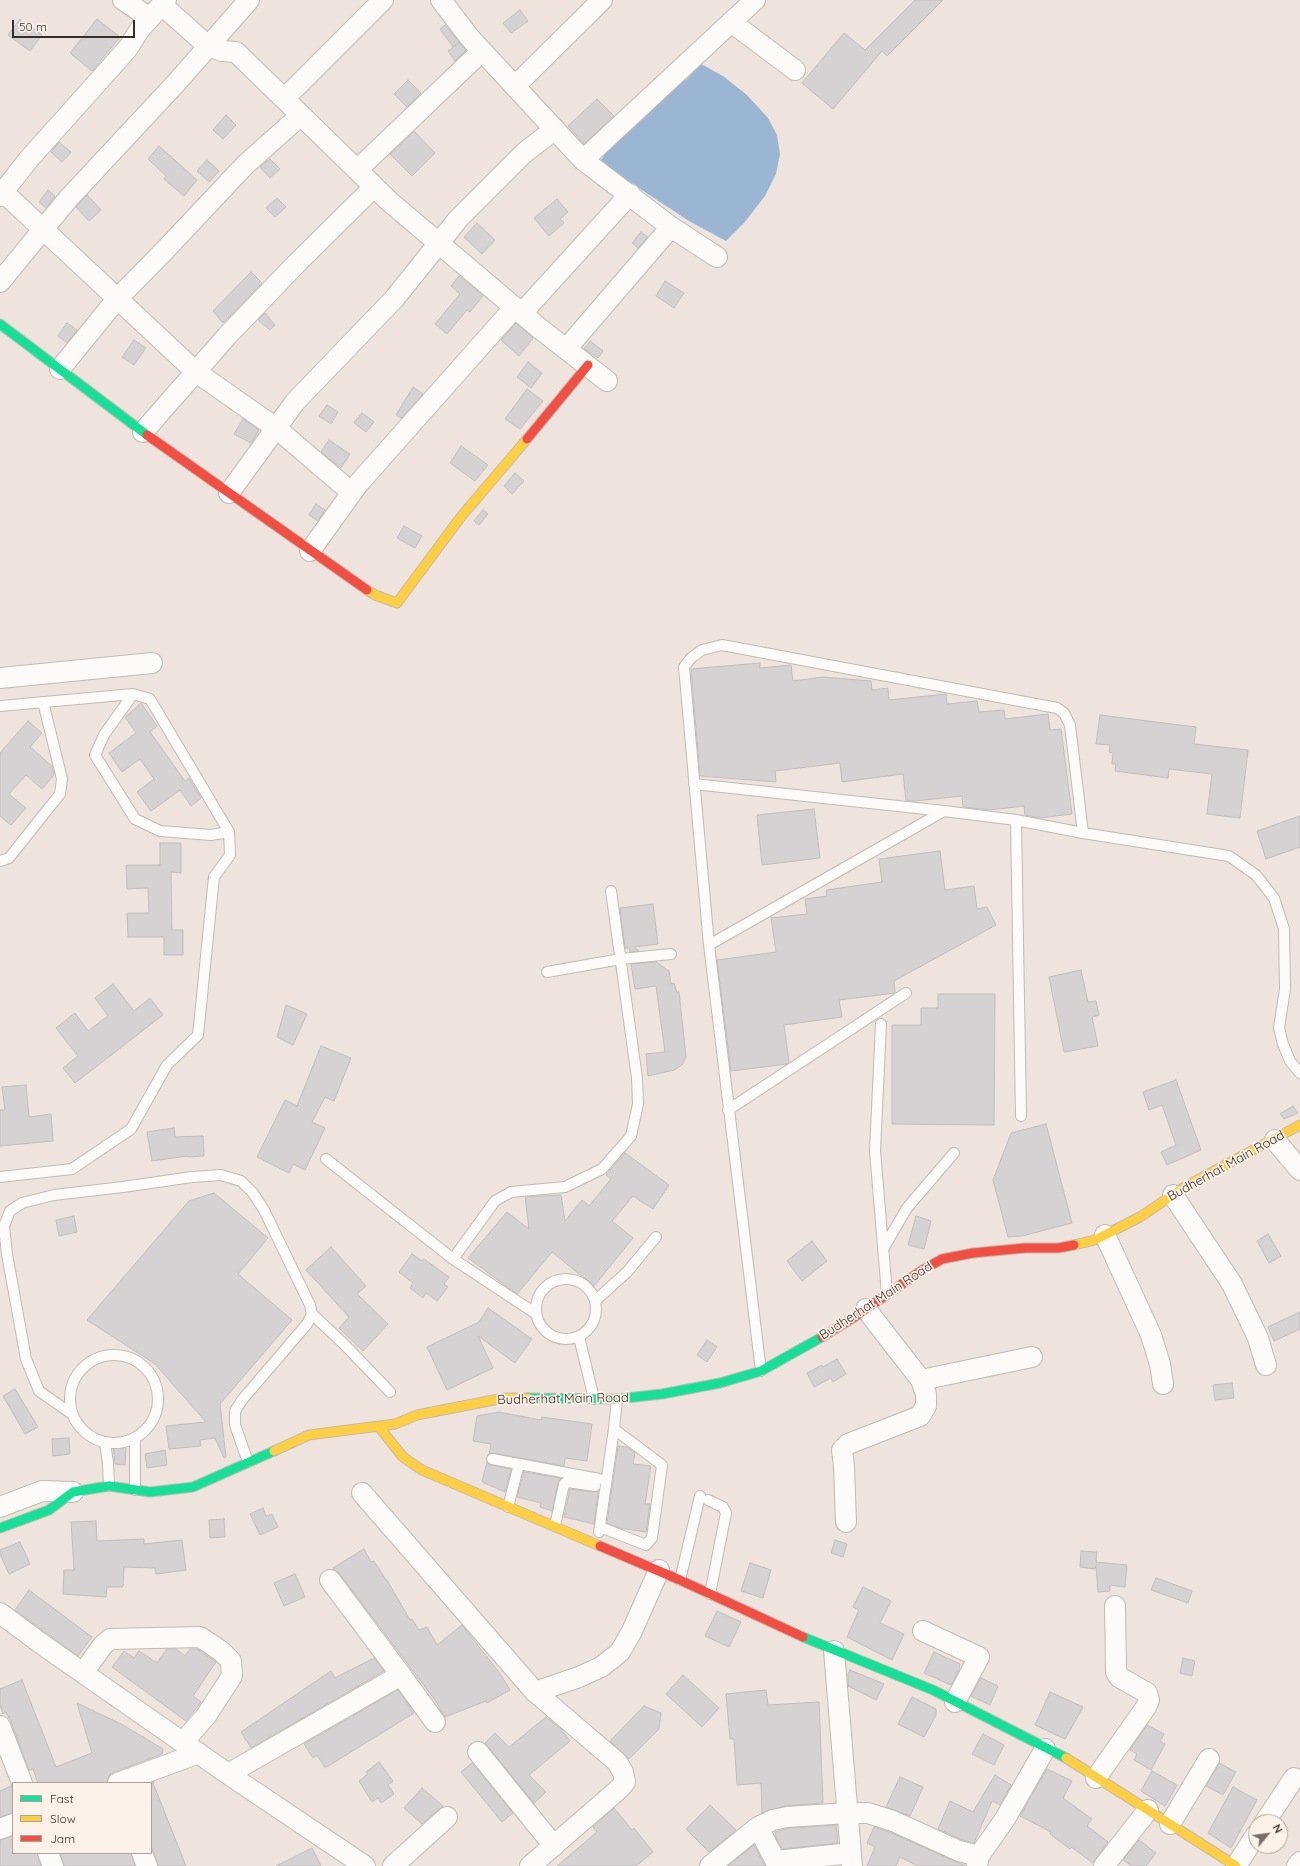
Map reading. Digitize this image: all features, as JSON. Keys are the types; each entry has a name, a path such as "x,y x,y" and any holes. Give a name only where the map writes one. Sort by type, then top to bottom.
{"street":[{"path":"123,0 159,8 208,46 222,51 236,52 374,187 439,244 607,381"},
{"path":"0,282 68,199 177,82 249,0"},
{"path":"284,99 383,0"},
{"path":"441,0 482,51 583,160 630,194 671,227 717,257"},
{"path":"515,86 602,0"},
{"path":"583,160 755,0"},
{"path":"159,8 140,29 128,48 1,192 44,229 196,372 276,428 352,492"},
{"path":"731,22 795,70"},
{"path":"357,170 482,51"},
{"path":"60,369 117,299 245,165 300,116"},
{"path":"229,493 296,402 394,299 459,218 524,152 555,129"},
{"path":"143,432 227,336 296,264 374,187"},
{"path":"310,551 352,492 519,310 630,194"},
{"path":"567,348 671,227"},
{"path":"0,324 143,432 310,551 375,595 398,603 460,518 588,365"},
{"path":"0,678 152,663"},
{"name":"Budherhat Main Road","path":"0,1528 49,1510 73,1492 109,1486 150,1492 193,1487 309,1435 394,1424 417,1415 504,1398 616,1399 662,1394 720,1383 760,1371 792,1355 942,1259 973,1253 1025,1248 1058,1248 1095,1240 1108,1243 1140,1217 1186,1186 1275,1140 1300,1125"},
{"path":"1275,1140 1300,1170"},
{"path":"1173,1195 1232,1284 1258,1338 1266,1365"},
{"path":"1108,1243 1151,1336 1160,1364 1163,1384"},
{"path":"846,1522 842,1450 848,1444 920,1416 926,1406 926,1394 921,1380 866,1309"},
{"path":"921,1380 1032,1357"},
{"path":"378,1427 403,1457 422,1470 659,1570 834,1651 933,1690 1045,1749 1066,1758 1236,1866 1248,1847"},
{"path":"42,1491 49,1510"},
{"path":"0,1507 42,1491 73,1492"},
{"path":"362,1492 535,1692 617,1762 623,1772 624,1782 619,1789 530,1866"},
{"path":"535,1692 579,1677 601,1667 620,1652 632,1631 659,1570"},
{"path":"330,1580 435,1722"},
{"path":"1096,1778 1146,1707 1149,1700 1147,1693 1119,1677 1116,1672 1115,1606"},
{"path":"0,1613 228,1774 365,1866"},
{"path":"923,1631 979,1657 955,1702"},
{"path":"83,1673 103,1645 110,1640 200,1637 221,1651 231,1661 232,1676 206,1716 191,1748 120,1782"},
{"path":"758,1826 777,1864 851,1860 834,1651"},
{"path":"228,1774 401,1675"},
{"path":"0,1726 22,1782"},
{"path":"710,1866 758,1826 773,1820 787,1817 847,1813 868,1813 893,1821 978,1861 1005,1819 1045,1749"},
{"path":"478,1752 554,1846"},
{"path":"1170,1824 1209,1759"},
{"path":"1270,1814 1294,1778"},
{"path":"1104,1866 1148,1810"},
{"path":"393,1866 447,1818"},
{"path":"0,1829 12,1824"},
{"path":"48,1854 53,1866"},
{"path":"142,1854 147,1866"},
{"path":"1297,1866 1300,1862"}],"lane":[{"path":"760,1371 708,944 684,666 691,658 702,650 722,645 1057,708 1064,713 1070,725 1083,833"},
{"path":"133,694 104,735 95,755 135,819 160,831 211,835 229,832"},
{"path":"0,706 133,694 150,699 229,832 230,855 214,878 198,1035 167,1065 131,1129 72,1169 0,1177"},
{"path":"0,861 8,858 60,794 62,779 43,702"},
{"path":"694,784 1016,820 1083,833 1229,856 1256,875 1274,898 1284,929 1285,989 1279,1028 1283,1044 1290,1061 1300,1073"},
{"path":"708,944 944,811"},
{"path":"1016,820 1021,1116"},
{"path":"453,1259 495,1201 511,1192 565,1187 602,1169 631,1136 638,1104 637,1078 610,891"},
{"path":"547,972 621,959 672,954"},
{"path":"728,1110 906,993"},
{"path":"881,1024 875,1151 887,1294"},
{"path":"883,1249 908,1208 954,1153"},
{"path":"326,1159 453,1259 535,1313"},
{"path":"72,1414 39,1391 26,1359 7,1254 4,1226 10,1211 22,1203 54,1195 123,1187 192,1176 221,1175 241,1181 253,1193 264,1210 310,1305 312,1314 344,1344 390,1392"},
{"path":"595,1301 627,1272 656,1237"},
{"path":"564,1278 575,1279 584,1284 591,1292 595,1301 596,1312 593,1322 579,1337 570,1339 560,1339 551,1336 543,1330 535,1313 539,1293 546,1285 555,1280 564,1278"},
{"path":"248,1462 235,1425 235,1411 242,1400 307,1324 312,1314"},
{"path":"579,1337 594,1398"},
{"path":"118,1354 132,1358 145,1366 154,1378 158,1392 159,1407 154,1421 144,1433 135,1438 119,1444 105,1443 91,1437 80,1428 72,1414 70,1400 72,1385 79,1372 90,1362 103,1356 118,1354"},
{"path":"597,1544 614,1429 616,1399"},
{"path":"600,1527 646,1545 652,1538 662,1464 614,1429"},
{"path":"134,1490 135,1438"},
{"path":"105,1443 109,1486"},
{"path":"492,1459 597,1483 567,1482 564,1484 555,1526"},
{"path":"508,1507 519,1464"},
{"path":"680,1580 704,1498 723,1507 726,1513 710,1594"}],"water":[{"path":"701,64 723,76 747,95 768,118 777,135 780,154 776,174 765,196 744,223 726,241 689,221 616,173 601,160 616,136 656,99 687,79"}],"building":[{"path":"915,0 943,0 887,56 882,51 833,109 802,83 844,33 865,50"},
{"path":"520,10 528,21 511,33 503,23"},
{"path":"20,19 42,35 30,51 8,35"},
{"path":"97,19 120,37 92,71 70,53"},
{"path":"445,25 459,42 453,47 440,29"},
{"path":"459,43 466,50 455,61 448,51"},
{"path":"408,80 421,93 407,107 394,94"},
{"path":"597,99 614,116 584,144 568,126"},
{"path":"226,115 236,125 223,139 213,130"},
{"path":"414,131 435,153 412,176 390,154"},
{"path":"59,142 71,152 62,162 51,152"},
{"path":"159,146 197,180 184,196 164,179 166,176 148,159"},
{"path":"270,159 280,169 270,178 260,167"},
{"path":"207,160 219,171 209,182 197,171"},
{"path":"48,190 55,196 46,208 39,202"},
{"path":"87,195 101,210 89,221 76,207"},
{"path":"277,198 286,207 275,217 266,208"},
{"path":"557,199 568,212 560,219 564,223 549,236 534,218"},
{"path":"477,223 495,240 482,254 464,237"},
{"path":"641,232 648,237 638,248 632,243"},
{"path":"251,272 262,283 223,323 213,311"},
{"path":"459,276 483,296 470,312 467,310 447,334 435,324 460,294 451,286"},
{"path":"665,281 684,293 674,308 656,296"},
{"path":"265,313 275,325 270,330 258,320"},
{"path":"67,323 77,330 67,343 58,336"},
{"path":"516,323 533,338 519,356 501,340"},
{"path":"134,340 146,348 134,365 122,357"},
{"path":"590,341 603,351 598,358 584,349"},
{"path":"528,362 542,373 531,388 517,377"},
{"path":"413,387 423,394 401,418 396,415"},
{"path":"527,389 543,401 520,429 505,419"},
{"path":"327,405 338,412 331,424 319,416"},
{"path":"362,413 374,422 366,432 354,423"},
{"path":"243,419 259,430 251,443 234,434"},
{"path":"329,440 350,454 341,468 321,452"},
{"path":"461,446 488,465 475,481 450,463"},
{"path":"515,473 524,481 512,494 504,486"},
{"path":"316,504 325,510 318,521 309,515"},
{"path":"483,510 488,514 479,525 474,521"},
{"path":"404,526 422,536 415,548 397,538"},
{"path":"760,663 760,668 791,665 793,681 822,677 871,681 872,690 888,688 889,700 946,694 947,704 977,701 979,712 1004,710 1005,719 1048,714 1050,730 1061,729 1072,814 1040,818 1025,815 1024,806 990,810 963,807 962,796 915,801 906,800 903,774 842,782 840,763 775,771 776,782 700,776 691,669"},
{"path":"141,703 157,726 150,732 185,781 189,778 201,798 191,806 180,790 151,811 137,792 154,779 140,759 122,772 109,753 136,733 125,717"},
{"path":"1100,715 1196,727 1194,744 1248,750 1240,818 1207,814 1212,774 1169,769 1168,778 1115,771 1116,764 1112,764 1113,753 1109,752 1110,745 1096,744"},
{"path":"28,721 42,733 30,747 52,766 54,775 42,789 26,775 9,794 26,808 11,825 0,816 0,753"},
{"path":"814,809 820,858 762,865 757,815"},
{"path":"1300,816 1300,847 1266,859 1257,831"},
{"path":"160,843 181,843 181,873 171,872 172,930 183,930 183,955 164,955 164,937 128,937 127,913 149,913 148,888 127,889 126,865 160,865"},
{"path":"940,851 945,890 974,886 977,909 987,907 996,925 894,981 895,993 839,1000 842,1017 784,1025 789,1062 787,1064 731,1071 717,960 776,952 771,918 807,914 805,899 827,896 826,890 882,882 879,859"},
{"path":"653,904 658,944 634,947 639,951 630,952 629,948 625,948 620,908"},
{"path":"656,962 669,971 671,984 674,983 677,992 679,992 686,1057 682,1065 674,1070 648,1076 646,1054 665,1052 656,986 635,989 631,964"},
{"path":"1081,970 1088,1002 1096,1001 1099,1015 1092,1017 1098,1046 1064,1052 1049,977"},
{"path":"113,984 134,1011 150,998 163,1015 75,1083 63,1068 78,1056 56,1028 75,1013 88,1031 108,1016 95,998"},
{"path":"938,994 995,994 994,1125 892,1124 892,1025 921,1025 921,1008 938,1008"},
{"path":"286,1005 307,1014 293,1045 277,1037"},
{"path":"321,1046 351,1058 334,1101 325,1097 312,1122 325,1128 305,1170 293,1164 289,1173 257,1157 285,1100 297,1106"},
{"path":"1176,1080 1201,1150 1167,1165 1161,1152 1176,1145 1162,1105 1149,1110 1143,1092"},
{"path":"26,1085 29,1117 51,1114 53,1141 0,1146 0,1110 5,1110 2,1087"},
{"path":"1293,1106 1298,1113 1284,1119 1280,1114"},
{"path":"1046,1124 1072,1223 1022,1236 1008,1237 993,1180 1011,1133"},
{"path":"174,1128 175,1137 203,1136 204,1156 188,1156 152,1161 147,1132"},
{"path":"625,1153 669,1185 653,1209 633,1196 612,1221 633,1238 594,1286 552,1252 517,1294 468,1258 507,1212 529,1229 525,1197 561,1195 565,1221 582,1200 589,1206 611,1179 606,1175"},
{"path":"214,1193 268,1238 238,1274 292,1320 220,1404 226,1457 224,1458 215,1438 200,1440 201,1446 169,1449 166,1426 206,1422 155,1364 87,1320 189,1201"},
{"path":"74,1216 77,1232 59,1236 56,1220"},
{"path":"916,1216 931,1221 924,1249 908,1245"},
{"path":"1268,1234 1281,1256 1269,1263 1257,1241"},
{"path":"812,1241 827,1261 802,1281 787,1261"},
{"path":"331,1247 366,1286 357,1294 388,1324 363,1351 339,1328 349,1317 306,1270"},
{"path":"412,1254 422,1261 424,1259 449,1277 444,1284 448,1287 437,1301 426,1293 423,1298 410,1288 413,1283 399,1272"},
{"path":"488,1308 532,1339 515,1363 478,1336 493,1368 447,1390 427,1347 479,1322"},
{"path":"1300,1312 1300,1329 1274,1341 1268,1327"},
{"path":"707,1340 717,1347 707,1362 697,1355"},
{"path":"837,1359 846,1374 833,1382 831,1378 814,1387 807,1373 822,1365 823,1367"},
{"path":"1232,1383 1234,1398 1215,1400 1213,1385"},
{"path":"15,1389 38,1427 25,1434 3,1396"},
{"path":"499,1412 541,1420 542,1417 592,1424 587,1461 565,1458 564,1466 493,1453 489,1454 491,1444 473,1441 477,1416"},
{"path":"69,1438 70,1454 53,1456 52,1439"},
{"path":"113,1445 126,1445 125,1465 115,1464"},
{"path":"618,1446 627,1447 635,1453 633,1464 651,1466 645,1504 650,1504 646,1532 620,1528 607,1523"},
{"path":"165,1450 167,1465 147,1468 145,1454"},
{"path":"487,1462 491,1465 511,1469 505,1492 482,1482"},
{"path":"524,1472 561,1478 558,1483 552,1511 540,1507 541,1503 517,1497"},
{"path":"570,1489 594,1492 598,1491 594,1524 564,1517"},
{"path":"263,1508 266,1516 272,1514 278,1527 260,1535 250,1514"},
{"path":"224,1519 225,1537 210,1538 209,1520"},
{"path":"96,1521 97,1541 144,1539 144,1544 182,1540 186,1570 156,1574 155,1568 124,1567 123,1587 107,1587 106,1597 63,1594 64,1570 74,1570 71,1522"},
{"path":"835,1540 847,1544 843,1557 831,1553"},
{"path":"20,1542 30,1564 9,1574 0,1554 0,1550"},
{"path":"364,1549 371,1562 374,1561 387,1580 410,1620 412,1619 419,1630 427,1627 437,1645 462,1625 501,1675 510,1690 487,1703 486,1701 445,1717 435,1700 339,1573 333,1568"},
{"path":"1081,1551 1097,1552 1096,1562 1127,1565 1125,1587 1110,1585 1110,1591 1098,1592 1096,1566 1095,1569 1080,1567"},
{"path":"750,1563 771,1570 763,1598 741,1591"},
{"path":"295,1574 305,1597 284,1606 274,1583"},
{"path":"1156,1578 1192,1591 1188,1603 1151,1590"},
{"path":"863,1587 891,1601 880,1623 904,1634 892,1660 847,1637 859,1610 853,1607"},
{"path":"29,1590 92,1637 78,1656 15,1610"},
{"path":"717,1611 741,1622 729,1647 705,1636"},
{"path":"167,1649 176,1649 185,1656 190,1649 197,1649 216,1662 193,1696 201,1702 186,1721 112,1667 124,1651 134,1658 139,1651 157,1663"},
{"path":"934,1652 960,1664 960,1668 951,1685 924,1673"},
{"path":"374,1658 384,1671 251,1748 241,1732 331,1671 335,1678"},
{"path":"1183,1658 1195,1661 1192,1676 1180,1673"},
{"path":"850,1670 884,1684 876,1700 848,1686 848,1674"},
{"path":"683,1675 719,1708 702,1727 666,1694"},
{"path":"981,1678 998,1686 990,1705 971,1696"},
{"path":"22,1680 56,1767 92,1753 77,1703 123,1725 163,1749 162,1754 114,1772 109,1776 107,1782 38,1782 33,1769 29,1770 6,1712 3,1714 0,1705 0,1689"},
{"path":"398,1690 414,1713 325,1768 317,1755 313,1758 304,1744"},
{"path":"766,1690 768,1705 819,1702 823,1803 785,1806 762,1813 761,1783 737,1785 734,1739 730,1739 726,1694"},
{"path":"1050,1692 1083,1707 1065,1739 1035,1725"},
{"path":"912,1697 936,1709 936,1715 924,1737 898,1724"},
{"path":"644,1706 661,1713 659,1729 629,1759 610,1741"},
{"path":"546,1717 561,1729 570,1741 529,1775 546,1792 534,1803 485,1743 495,1733 509,1747"},
{"path":"1147,1725 1164,1734 1160,1741 1165,1744 1151,1770 1134,1760 1137,1754 1130,1750"},
{"path":"983,1734 1004,1745 994,1765 972,1754"},
{"path":"379,1762 393,1781 388,1785 394,1794 381,1803 378,1798 372,1802 359,1781 368,1774 366,1772"},
{"path":"472,1763 513,1813 502,1822 461,1772"},
{"path":"1219,1763 1236,1772 1223,1795 1206,1786"},
{"path":"1047,1769 1072,1781 1063,1798 1092,1819 1087,1826 1108,1842 1093,1863 1071,1847 1070,1849 1050,1834 1051,1832 1020,1816"},
{"path":"1152,1771 1177,1785 1165,1806 1141,1791"},
{"path":"995,1775 1011,1785 1000,1805 992,1801 974,1843 938,1829 950,1801 973,1812"},
{"path":"900,1777 923,1787 910,1816 886,1807"},
{"path":"154,1782 153,1783 186,1866 158,1866 152,1849 152,1783"},
{"path":"11,1786 12,1788 12,1813 0,1817 0,1791"},
{"path":"1233,1787 1257,1800 1248,1814 1231,1848 1208,1833"},
{"path":"422,1788 443,1806 422,1824 404,1808"},
{"path":"710,1805 736,1830 709,1852 686,1829"},
{"path":"614,1808 632,1830 634,1828 653,1852 636,1866 557,1866 597,1832 593,1827"},
{"path":"836,1825 838,1843 782,1849 775,1832 789,1828"},
{"path":"874,1827 889,1832 966,1866 918,1866 900,1857 896,1866 867,1866 875,1847 867,1843"},
{"path":"12,1836 12,1854 37,1854 41,1866 0,1866 0,1840"},
{"path":"1139,1840 1156,1853 1146,1866 1132,1866 1123,1860"},
{"path":"754,1845 765,1866 728,1866"},
{"path":"312,1848 321,1866 276,1866"},
{"path":"60,1854 131,1854 135,1866 64,1866"}],"traffic: fast":[{"path":"0,324 147,435"},
{"path":"528,1398 617,1399 662,1394 720,1383 761,1371 822,1337"},
{"path":"0,1528 49,1510 73,1492 109,1486 150,1492 193,1487 274,1451"},
{"path":"803,1637 933,1690 1066,1758"}],"traffic: slow":[{"path":"367,590 375,595 397,603 460,518 527,439"},
{"path":"1074,1245 1095,1240 1140,1217 1186,1186 1300,1125"},
{"path":"274,1451 309,1435 395,1424 417,1415 504,1398 528,1398"},
{"path":"379,1427 403,1457 422,1470 600,1546"},
{"path":"1066,1758 1236,1866"}],"traffic: jam":[{"path":"527,439 588,365"},
{"path":"147,435 367,590"},
{"path":"822,1337 853,1318 921,1271 942,1259 973,1253 1025,1248 1058,1248 1074,1245"},
{"path":"600,1546 680,1580 803,1637"}]}
